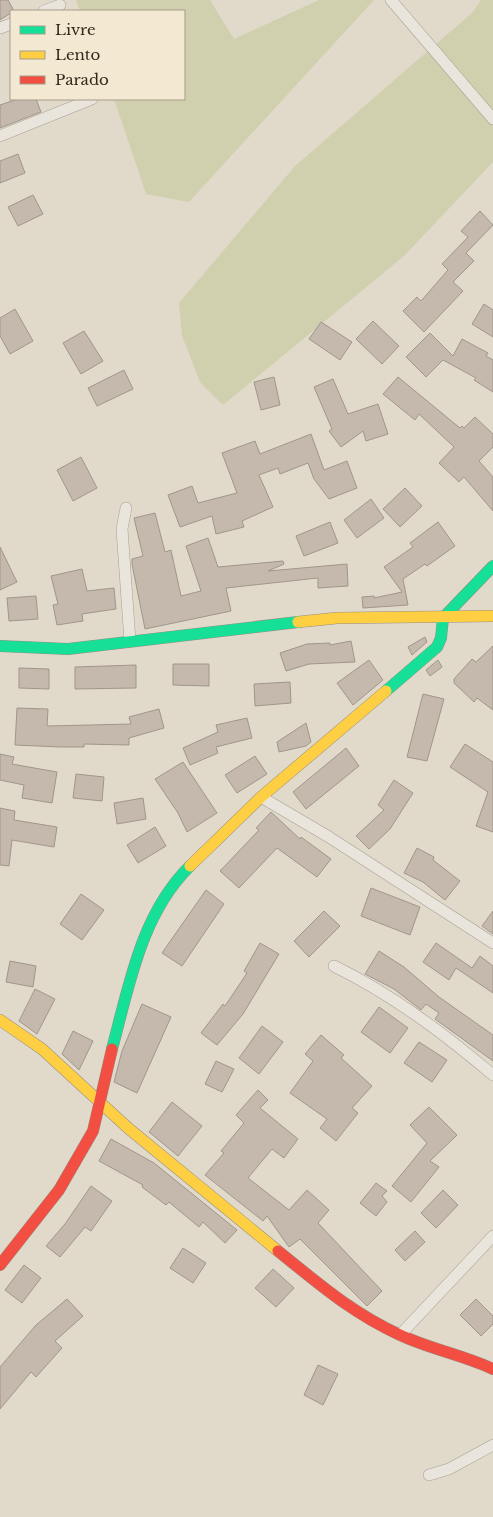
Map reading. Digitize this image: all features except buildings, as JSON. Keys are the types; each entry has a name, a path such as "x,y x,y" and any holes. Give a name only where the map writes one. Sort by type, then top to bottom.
{"street":[{"path":"391,0 448,64 493,119"},
{"path":"47,10 60,5"},
{"path":"0,136 90,100"},
{"path":"126,508 122,529 130,642"},
{"path":"0,1266 59,1190 93,1131 109,1060 140,948 162,901 193,861 262,797 437,647 441,638 443,618 493,566"},
{"path":"0,646 68,649 199,632 337,618 493,616"},
{"path":"262,797 329,837 493,943"},
{"path":"334,966 363,980 415,1012 493,1076"},
{"path":"0,1020 42,1049 100,1104 346,1306 400,1335 436,1349 472,1359 493,1369"},
{"path":"400,1335 493,1236"},
{"path":"429,1476 455,1466 493,1445"}],"green space":[{"path":"76,0 210,0 234,39 319,0 374,0 189,202 146,194 114,100 185,100 185,10 80,10"},
{"path":"481,0 493,0 493,162 404,256 223,405 200,382 182,336 179,303 295,166 473,12"}],"traffic: fast":[{"path":"386,691 437,647 441,638 443,618 493,566"},
{"path":"0,646 68,649 298,622"},
{"path":"112,1049 131,976 148,928 173,885 190,866"}],"traffic: slow":[{"path":"298,622 337,618 493,616"},
{"path":"190,866 261,797 386,691"},
{"path":"0,1020 42,1049 128,1128 278,1251"}],"traffic: jam":[{"path":"0,1265 59,1190 93,1131 112,1049"},
{"path":"278,1251 336,1297 366,1317 411,1340 493,1369"}]}
